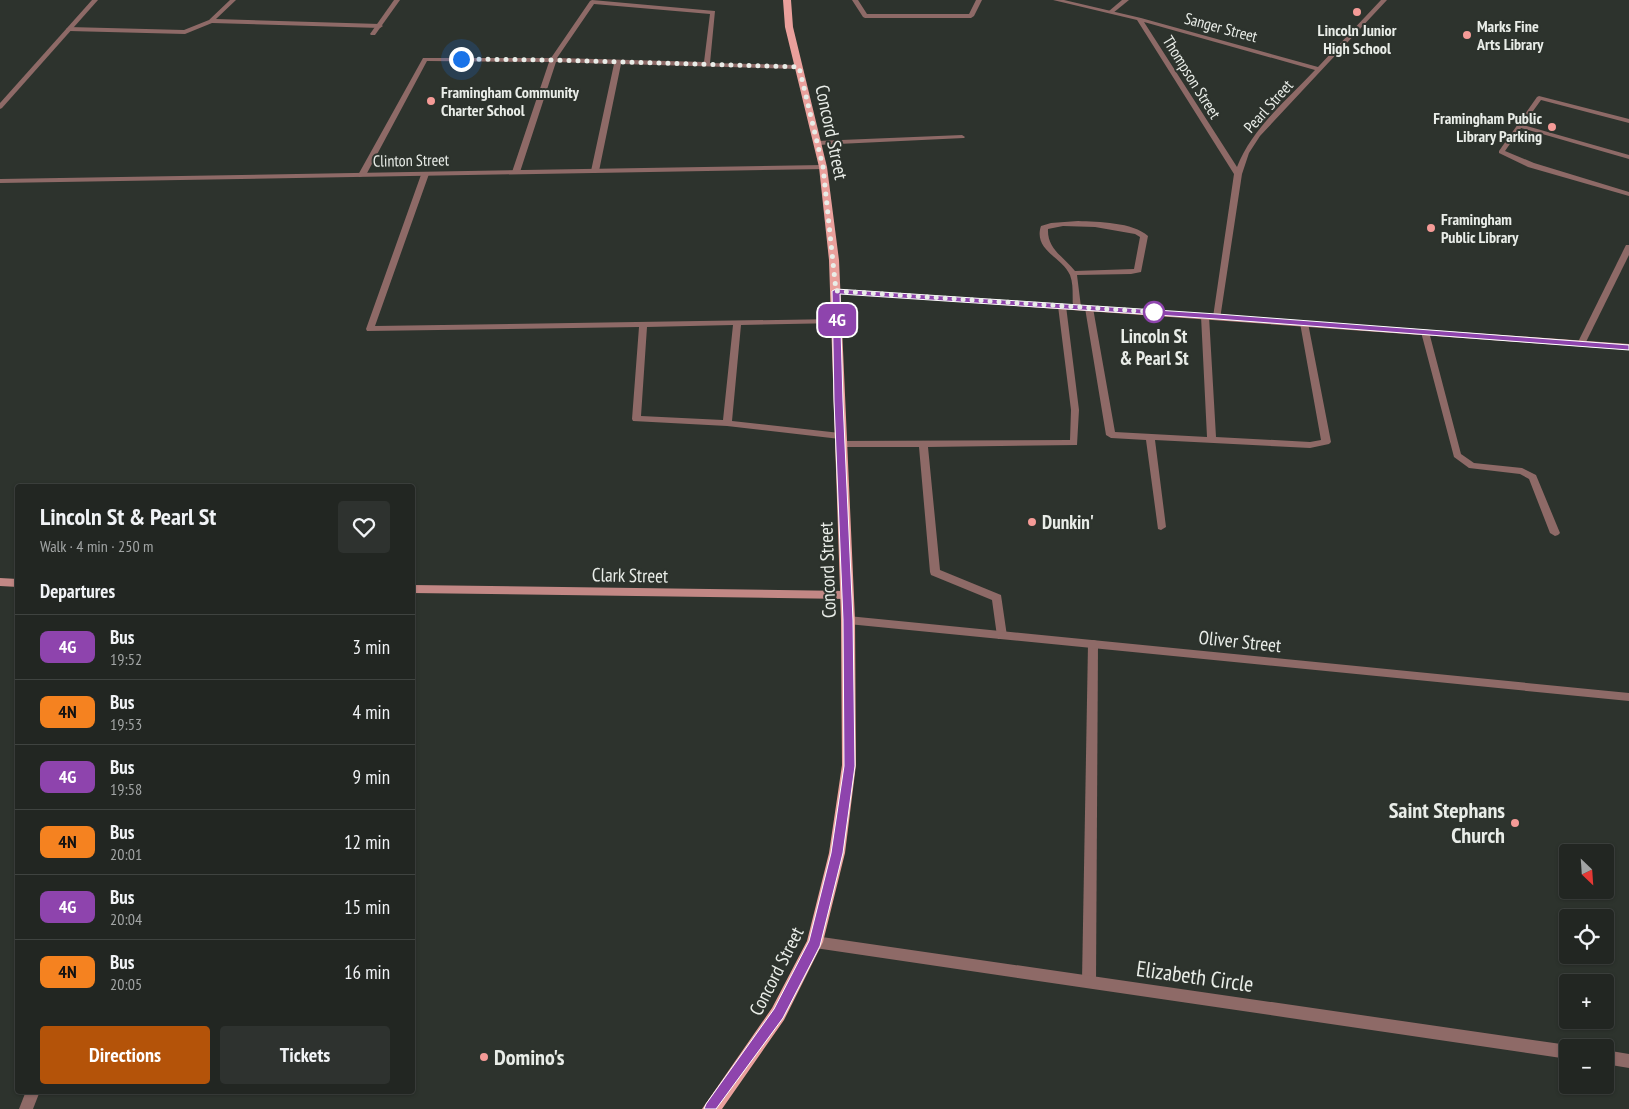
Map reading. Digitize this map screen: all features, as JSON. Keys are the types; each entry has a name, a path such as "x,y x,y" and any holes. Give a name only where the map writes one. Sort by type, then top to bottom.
{"main road":[{"name":"Concord Street","path":"711,1109 778,1014 816,942 837,853 849,766 848,620 836,291 823,167 789,28 787,0"}],"street":[{"path":"0,107 95,0"},
{"path":"68,29 185,32 211,21 233,0"},
{"path":"373,34 398,0"},
{"path":"854,0 865,16 971,16 979,0"},
{"name":"Sanger Street","path":"1056,0 1140,19 1320,69"},
{"path":"1111,12 1126,0"},
{"name":"Pearl Street","path":"1217,316 1238,174 1246,153 1257,135 1384,0"},
{"path":"516,172 553,60 592,2 713,12 708,65"},
{"name":"Thompson Street","path":"1140,19 1238,174"},
{"path":"211,21 380,26"},
{"path":"362,175 425,59 553,60 799,67"},
{"path":"595,171 618,62"},
{"path":"1629,121 1539,98 1501,152 1531,165 1629,194"},
{"path":"1520,126 1629,157"},
{"path":"818,143 962,136"},
{"name":"Clinton Street","path":"0,181 823,167"},
{"path":"425,174 370,330 837,321"},
{"path":"1073,273 1131,272 1138,270 1144,236 1137,231 1118,227 1048,225 1044,228 1043,233 1054,256 1073,273 1077,307"},
{"path":"1581,344 1629,247"},
{"path":"836,291 1217,316 1629,347"},
{"path":"643,325 636,419 727,423 840,440 923,444 1074,443 1075,410 1062,306"},
{"path":"1089,308 1111,435 1310,445 1326,442 1304,323"},
{"path":"1205,316 1212,440"},
{"path":"727,423 736,323"},
{"path":"1425,332 1457,455 1472,466 1522,471 1533,477 1555,533"},
{"path":"1150,437 1161,528"},
{"path":"923,444 935,572 997,598 1002,636"},
{"path":"0,582 15,582"},
{"name":"Clark Street","path":"415,589 847,595"},
{"name":"Oliver Street","path":"848,620 1629,697"},
{"path":"1088,981 1094,644"},
{"name":"Elizabeth Circle","path":"816,942 1559,1051"},
{"path":"1614,1058 1629,1061"},
{"path":"26,1109 32,1094"}],"bus line":[{"name":"4G","path":"711,1109 778,1014 816,942 837,853 849,766 848,620 838,401 836,291 1217,316 1629,347"}],"place":[{"name":"Lincoln Junior High School","path":"1357,12"},
{"name":"Marks Fine Arts Library","path":"1467,35"},
{"name":"Framingham Community Charter School","path":"431,101"},
{"name":"Framingham Public Library Parking","path":"1552,127"},
{"name":"Framingham Public Library","path":"1431,228"},
{"name":"Lincoln St & Pearl St","path":"1154,312"},
{"name":"Dunkin'","path":"1032,522"},
{"name":"Saint Stephans Church","path":"1515,823"},
{"name":"Domino's","path":"484,1057"}],"route":[{"path":"461,59 799,67 823,167 836,291 1154,312"}]}
